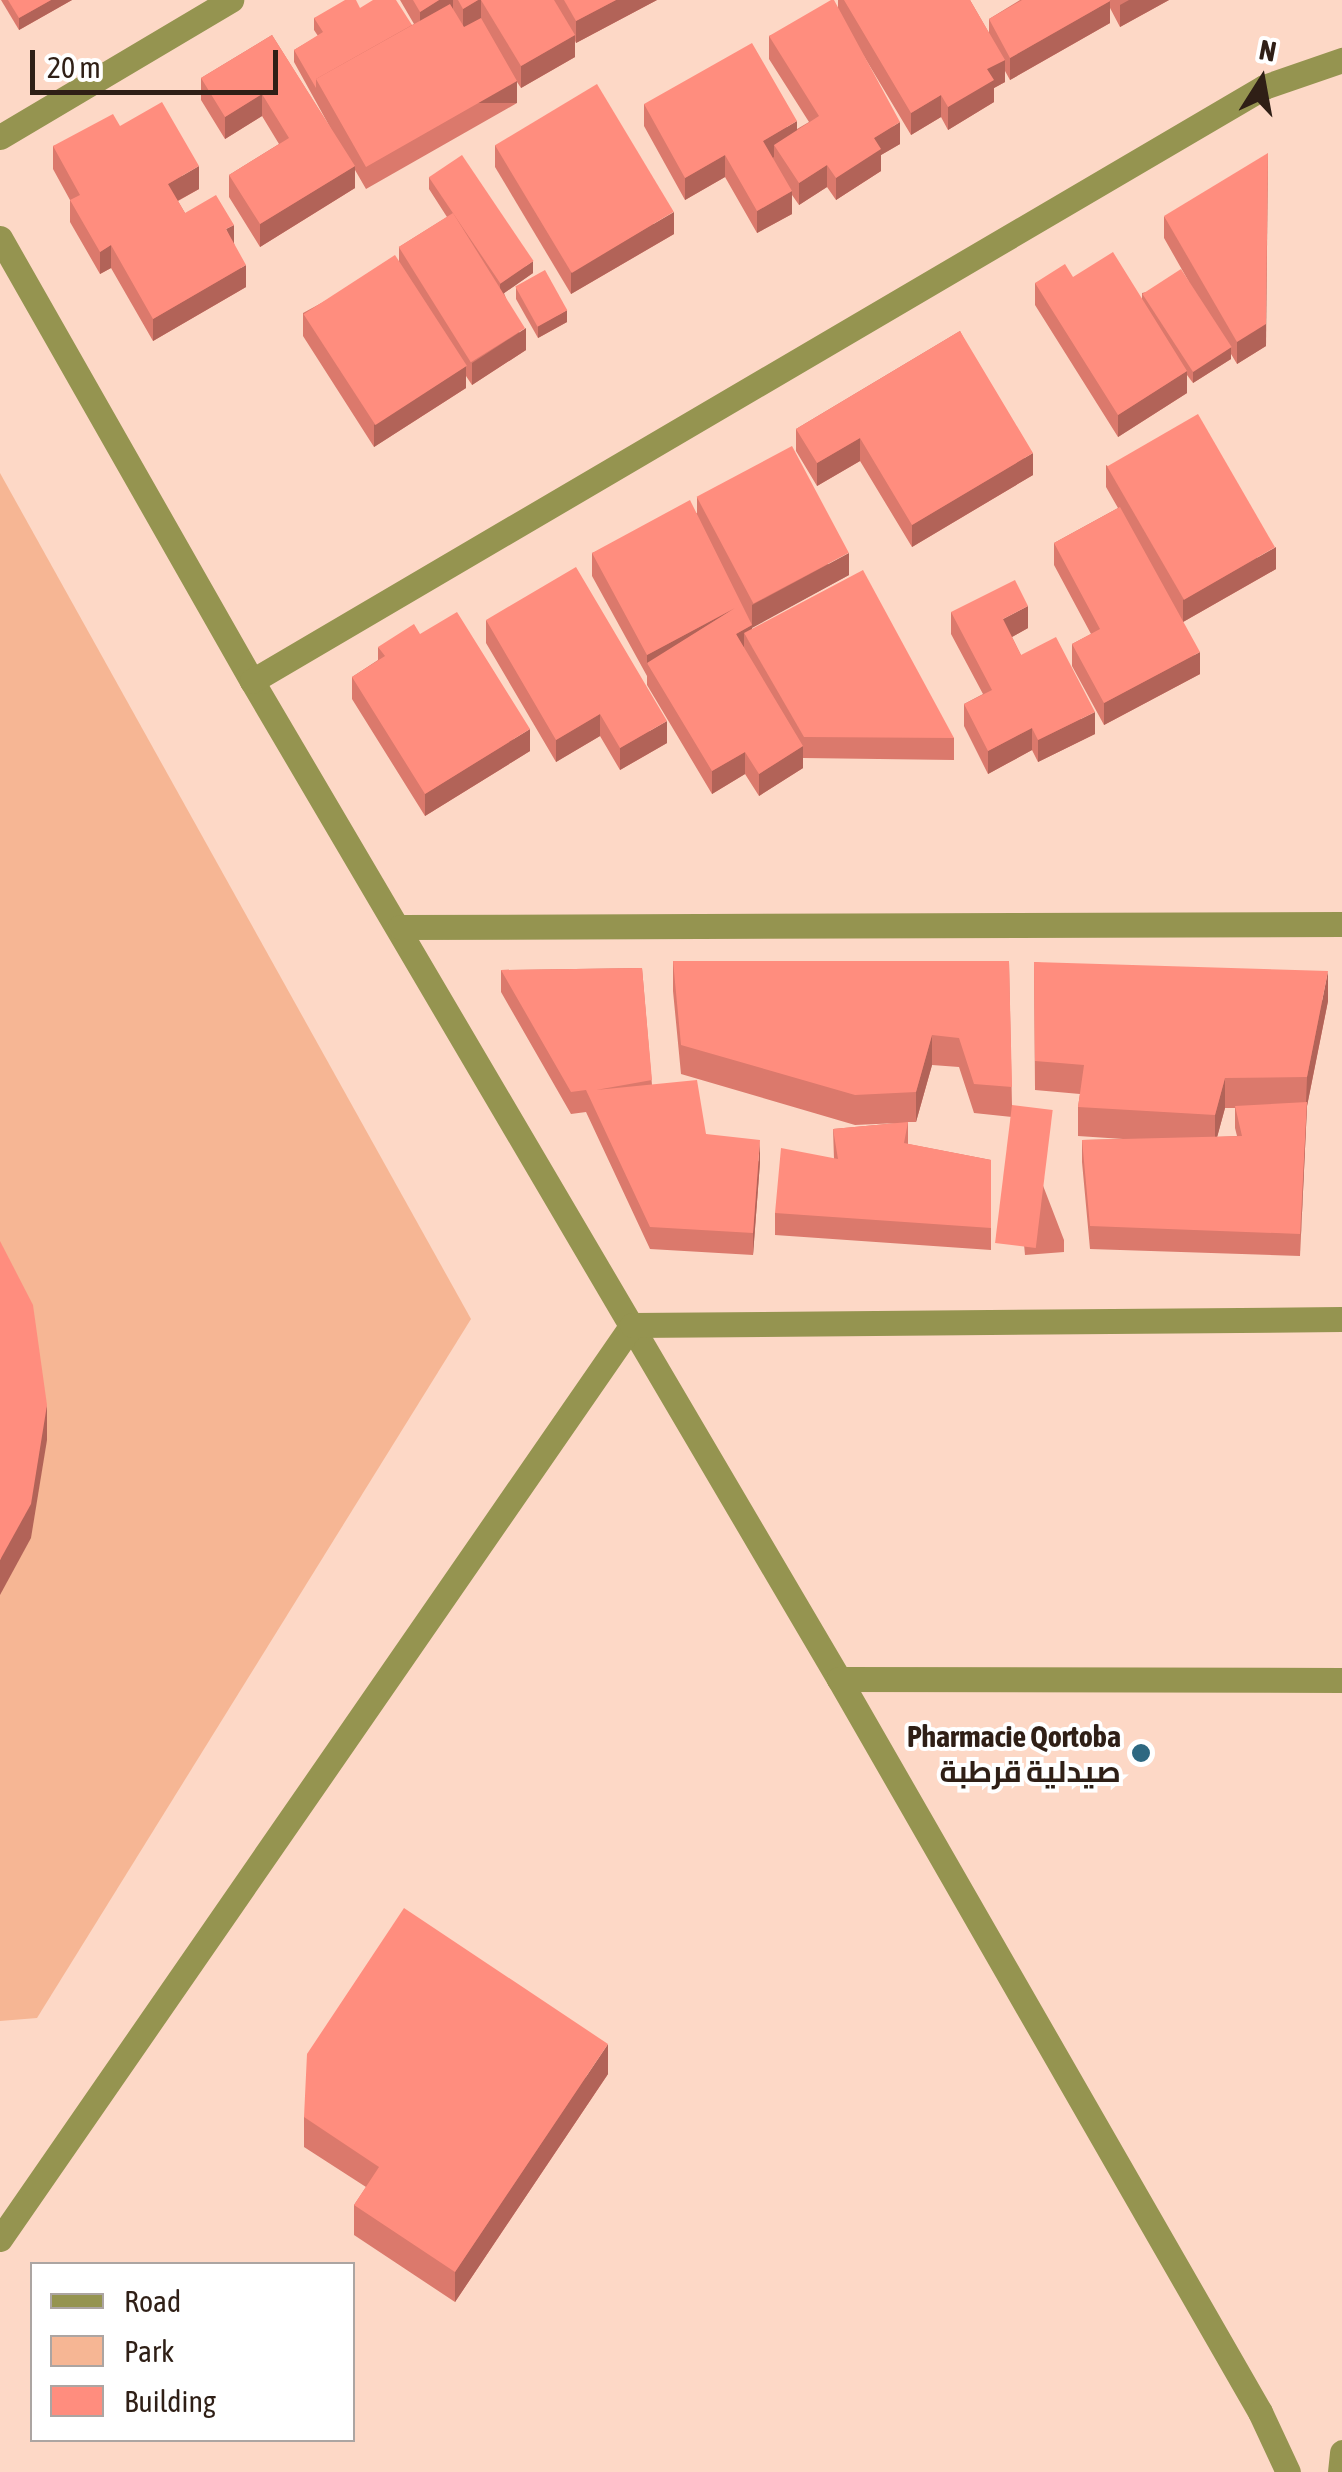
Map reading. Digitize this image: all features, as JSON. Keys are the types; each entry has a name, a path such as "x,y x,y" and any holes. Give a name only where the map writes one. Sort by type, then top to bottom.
{"street":[{"path":"0,137 231,0"},
{"path":"252,681 1264,86 1342,60"},
{"path":"0,238 252,681 400,926 838,1678 1260,2412 1288,2472"},
{"path":"400,926 1342,924"},
{"path":"632,1325 1342,1318"},
{"path":"0,2239 632,1325"},
{"path":"838,1678 1342,1680"},
{"path":"1340,2472 1342,2452"}],"green space":[{"path":"0,473 471,1319 37,2018 0,2021"}],"building":[{"path":"8,0 51,0 19,18"},
{"path":"345,0 356,0 360,8 373,0 396,0 412,25 316,79 316,88 294,50 323,32 314,18"},
{"path":"413,0 439,0 420,12"},
{"path":"458,0 478,0 463,9"},
{"path":"481,0 554,0 575,35 521,66"},
{"path":"564,0 616,0 576,21"},
{"path":"831,0 900,122 874,138 881,149 836,178 827,165 799,183 774,145 819,116 769,36"},
{"path":"844,0 970,0 1005,60 987,69 994,80 948,107 941,95 911,113"},
{"path":"1022,0 1110,1 1010,58 989,19"},
{"path":"450,4 464,27 481,18 517,81 366,167 316,79"},
{"path":"272,35 355,166 260,224 229,175 289,138 262,94 225,117 201,78"},
{"path":"752,43 797,121 763,141 792,191 757,211 725,155 685,178 644,104"},
{"path":"597,84 674,212 572,273 495,145"},
{"path":"162,102 199,166 168,184 185,213 216,195 234,225 226,229 246,265 153,319 111,245 100,252 70,200 80,195 53,146 113,114 120,126"},
{"path":"1268,153 1266,324 1237,342 1164,216"},
{"path":"462,155 534,261 500,283 429,177"},
{"path":"453,213 525,328 471,362 399,247"},
{"path":"1113,252 1187,371 1118,415 1035,283 1065,264 1073,277"},
{"path":"395,255 467,366 375,425 304,314"},
{"path":"1181,269 1232,347 1193,372 1142,294"},
{"path":"545,270 567,310 538,327 515,286"},
{"path":"960,331 1033,453 912,525 860,438 817,463 796,429"},
{"path":"1198,414 1275,547 1184,600 1107,466"},
{"path":"792,446 849,553 753,604 697,497"},
{"path":"690,500 752,625 736,634 803,746 759,774 745,752 712,771 647,663 735,608 647,655 592,553"},
{"path":"1120,507 1200,652 1104,703 1072,644 1100,629 1054,543"},
{"path":"576,567 667,721 620,748 600,714 556,740 486,620"},
{"path":"863,570 954,738 804,737 744,633"},
{"path":"1015,580 1028,606 1003,619 1021,655 1056,637 1095,712 1038,740 1032,728 988,751 964,704 992,690 951,612"},
{"path":"457,612 530,729 425,794 352,677 385,656 378,647 414,624 420,634"},
{"path":"673,961 1009,961 1012,1087 974,1084 959,1038 932,1035 916,1092 855,1095 681,1045"},
{"path":"1034,962 1328,971 1307,1077 1225,1078 1215,1115 1078,1107 1084,1065 1035,1061"},
{"path":"642,968 652,1080 596,1090 697,1080 706,1134 760,1140 753,1233 650,1227 586,1090 571,1092 501,970"},
{"path":"1307,1102 1300,1234 1090,1226 1082,1140 1242,1136 1235,1106"},
{"path":"1012,1105 1053,1110 1036,1248 995,1243"},
{"path":"908,1122 904,1143 991,1160 991,1228 775,1213 781,1148 838,1159 833,1129"},
{"path":"0,1241 33,1305 47,1405 31,1504 0,1560"},
{"path":"404,1908 608,2044 455,2272 354,2205 379,2167 304,2117 307,2054"}],"place":[{"name":"Pharmacie Qortoba صيدلية قرطبة","path":"1141,1753"}]}
